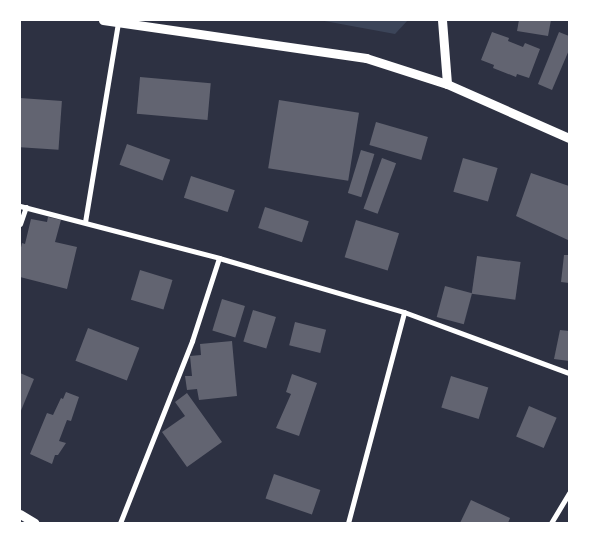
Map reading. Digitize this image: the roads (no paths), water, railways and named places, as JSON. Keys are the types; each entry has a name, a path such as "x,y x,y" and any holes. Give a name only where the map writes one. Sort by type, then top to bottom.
{"main road":[{"path":"103,20 366,58 447,84 569,138"},
{"path":"442,20 447,84"},
{"path":"20,514 35,523"}],"street":[{"path":"85,222 118,22"},
{"path":"20,206 219,258 404,312 569,373"},
{"path":"20,224 26,207"},
{"path":"120,523 192,341 219,258"},
{"path":"348,523 404,312"},
{"path":"551,523 569,493"}]}
